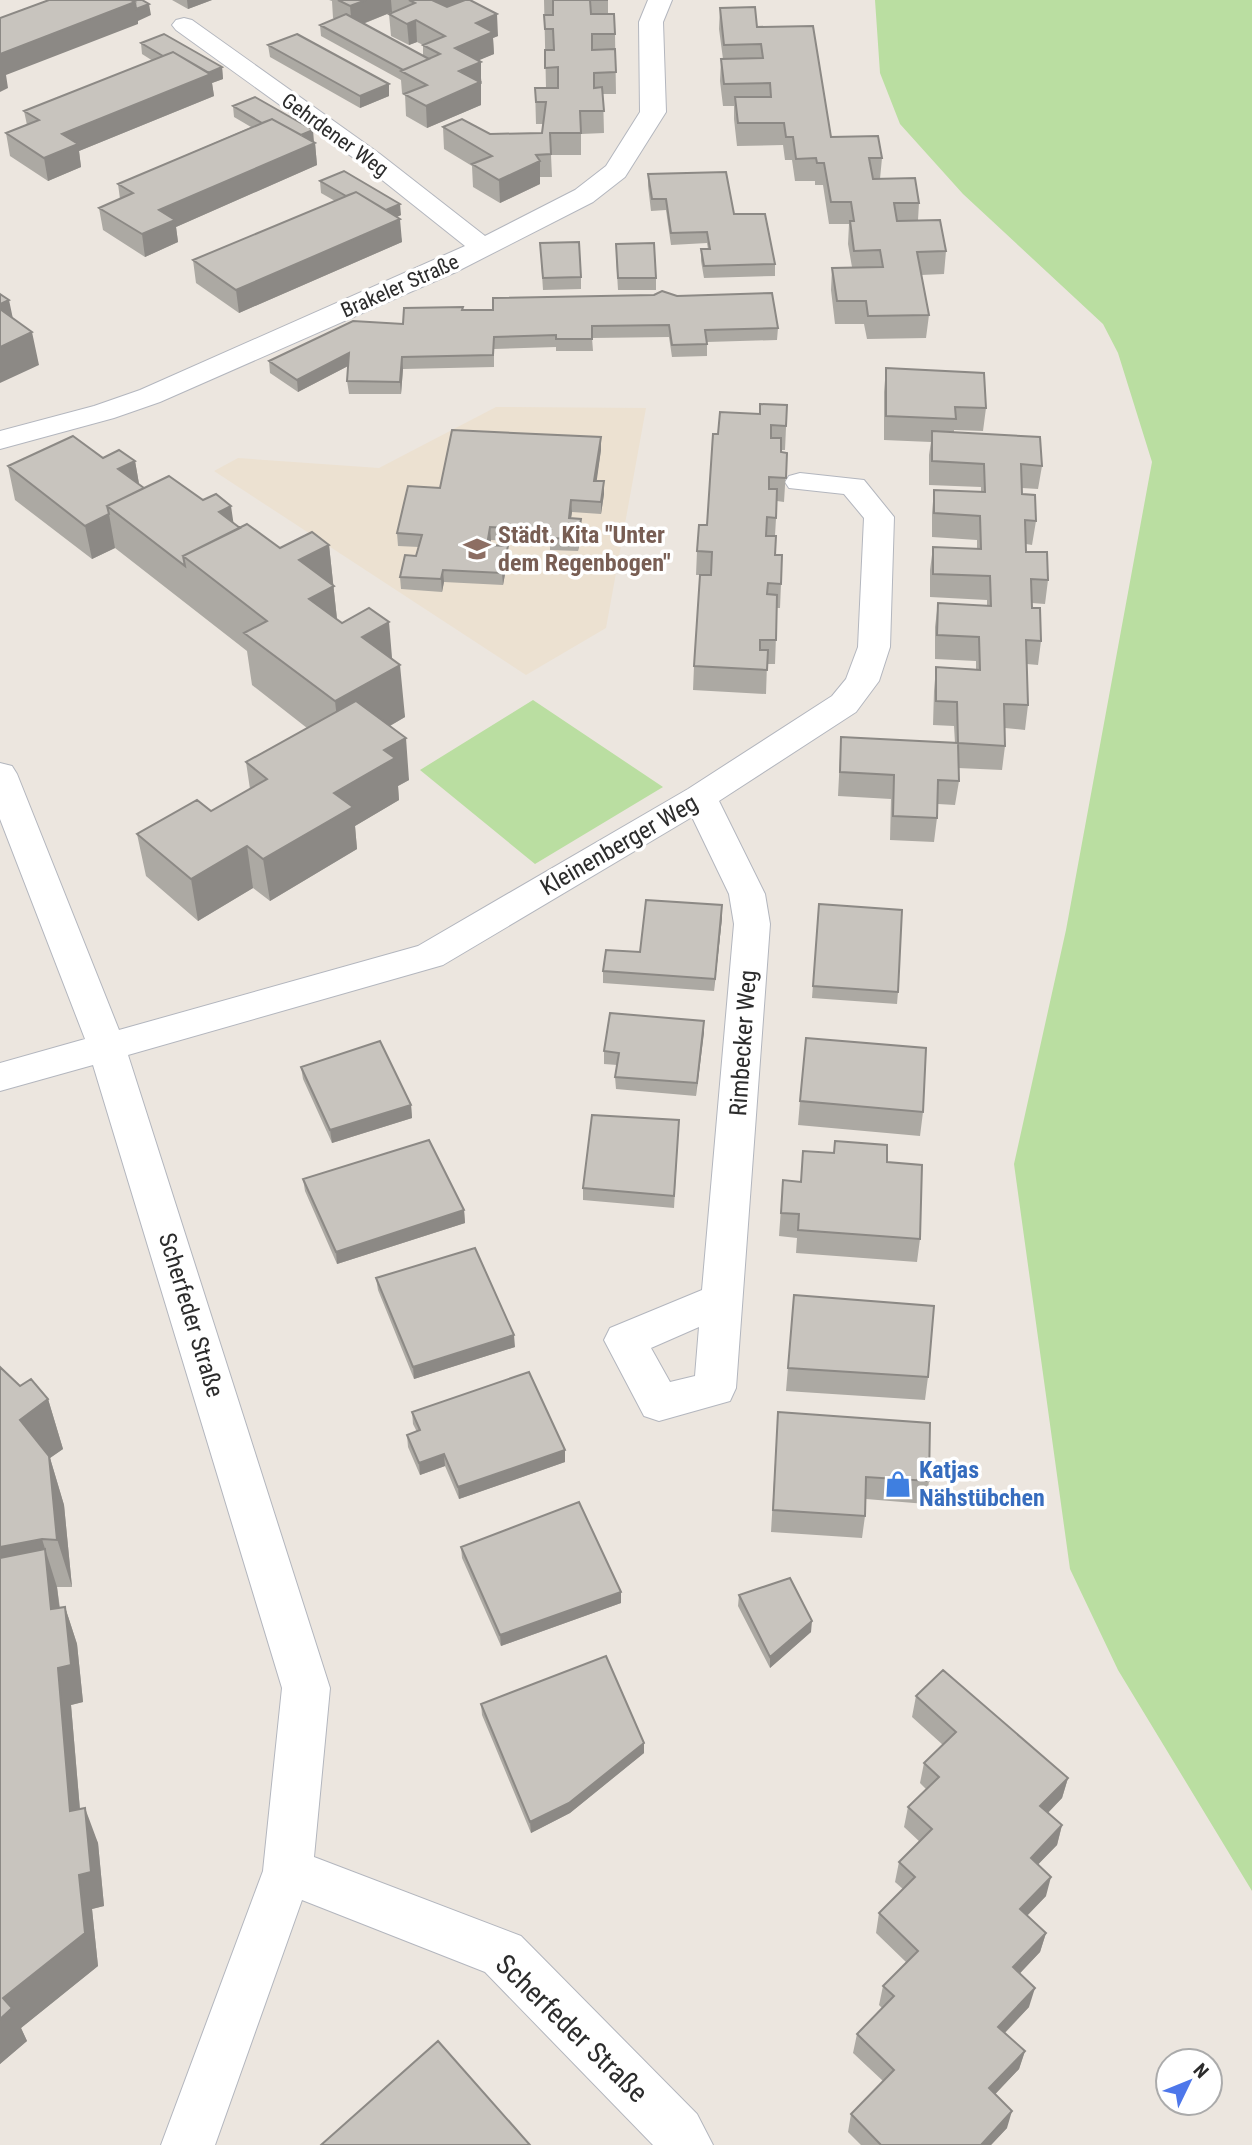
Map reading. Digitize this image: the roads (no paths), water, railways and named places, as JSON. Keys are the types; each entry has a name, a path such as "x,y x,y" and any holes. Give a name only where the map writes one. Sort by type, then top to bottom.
{"street":[{"name":"Brakeler Straße","path":"0,440 104,412 150,396 484,248 584,196 616,171 653,112 651,22 660,0"},
{"name":"Gehrdener Weg","path":"184,25 371,159 484,248"},
{"name":"Kleinenberger Weg","path":"0,1077 430,956 700,797 844,704 862,681 874,647 878,517 853,486 800,482"},
{"name":"Scherfeder Straße","path":"0,774 107,1048 306,1688 288,1871 188,2145"},
{"name":"Rimbecker Weg","path":"700,797 747,894 752,923 723,1299"},
{"name":"Scherfeder Straße","path":"288,1871 503,1954 678,2133 686,2145"}],"place":[{"name":"Städt. Kita \"Unter dem Regenbogen\"","path":"477,549"},
{"name":"Katjas Nähstübchen","path":"898,1484"}]}
